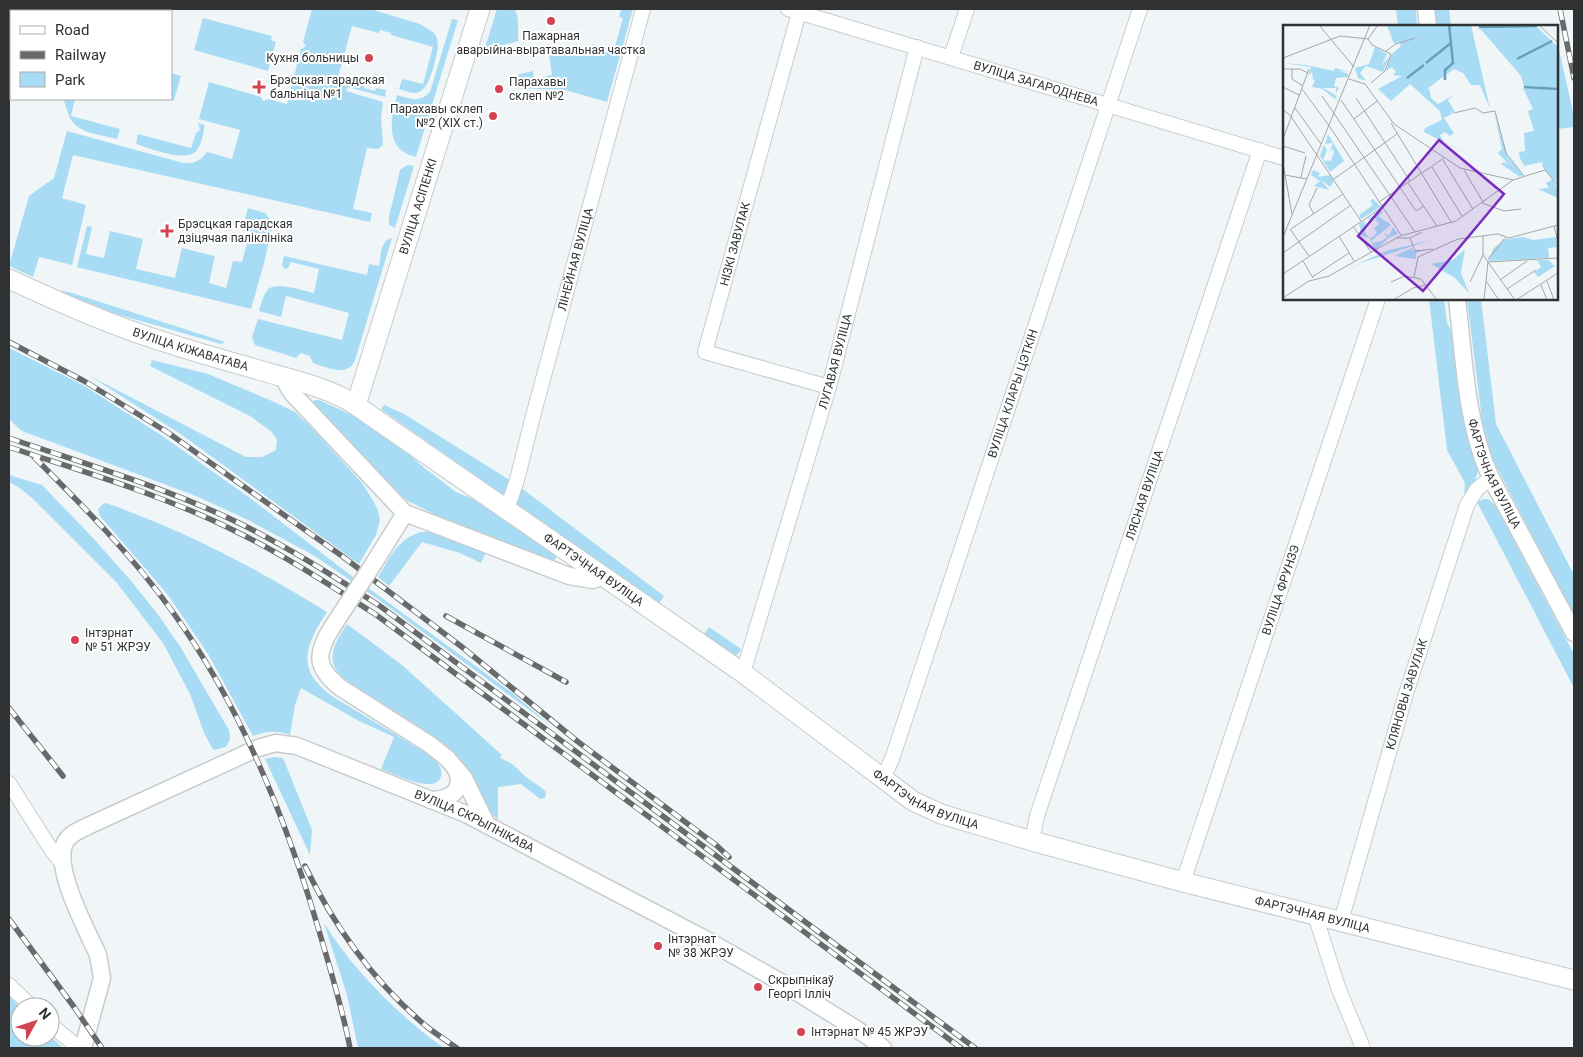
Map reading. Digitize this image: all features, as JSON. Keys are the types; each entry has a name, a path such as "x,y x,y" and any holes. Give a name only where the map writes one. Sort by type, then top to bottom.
{"main road":[{"name":"ВУЛІЦА АСІПЕНКІ","path":"356,405 480,9"},
{"name":"ВУЛІЦА КІЖАВАТАВА","path":"9,279 125,329 339,396 372,416"},
{"name":"ФАРТЭЧНАЯ ВУЛІЦА","path":"372,416 743,673 914,801 941,814 1183,882 1574,980"}],"street":[{"name":"ЛІНЕЙНАЯ ВУЛІЦА","path":"507,509 517,480 643,9"},
{"path":"951,57 968,9"},
{"name":"ВУЛІЦА КЛАРЫ ЦЭТКІН","path":"884,778 895,750 1140,9"},
{"path":"1426,9 1428,25"},
{"name":"ВУЛІЦА ЗАГАРОДНЕВА","path":"795,10 1283,158"},
{"name":"НІЗКІ ЗАВУЛАК","path":"795,10 705,352 828,388"},
{"name":"ЛУГАВАЯ ВУЛІЦА","path":"743,673 828,388 917,47"},
{"name":"ЛЯСНАЯ ВУЛІЦА","path":"1032,841 1037,816 1260,150"},
{"name":"ВУЛІЦА ФРУНЗЭ","path":"1183,882 1378,300"},
{"name":"ФАРТЭЧНАЯ ВУЛІЦА","path":"1457,300 1474,429 1481,455 1574,633"},
{"path":"286,378 287,385 292,393 405,513 569,576 593,580 603,576"},
{"name":"КЛЯНОВЫ ЗАВУЛАК","path":"1340,921 1406,697 1467,505 1477,489 1492,478"},
{"path":"405,513 331,629 322,644 319,656 323,670 340,688 430,744 454,764 464,778 487,825"},
{"name":"ВУЛІЦА СКРЫПНІКАВА","path":"62,863 63,847 66,841 77,831 268,745 286,744 297,746 466,814 706,939 784,984 883,1048"},
{"path":"431,800 445,799 455,792 459,778 454,764"},
{"path":"9,783 52,851 62,863 65,879 98,955 102,978 83,1048 74,1044 60,1032"},
{"path":"1315,915 1338,987 1363,1048"},
{"path":"9,985 22,997"}],"green space":[{"path":"312,9 370,9 420,24 434,33 437,38 438,48 428,82 420,92 413,93 399,89 402,79 423,84 433,47 380,30 379,33 352,26 338,77 365,85 364,88 375,91 376,88 386,90 385,97 348,87 346,91 383,102 381,118 383,145 378,149 367,148 353,209 372,213 370,222 73,155 62,198 86,205 72,265 39,257 33,277 9,266 29,196 54,178 67,131 183,163 197,161 207,152 232,159 240,130 199,119 209,82 261,97 263,101 268,99 287,104 301,49 306,46 303,42"},
{"path":"497,9 515,9 518,19 518,41 484,51"},
{"path":"621,9 633,9 607,102 565,90 515,88 512,76 533,71 534,79 552,75 549,55 551,47 565,46 588,54 592,44 614,50 623,18 619,17"},
{"path":"1396,9 1416,9 1417,25 1398,25"},
{"path":"1435,9 1449,9 1451,25 1437,25"},
{"path":"203,18 272,36 271,40 276,42 268,71 194,50"},
{"path":"452,19 458,20 416,157 399,148 392,133 397,95 419,99 430,92"},
{"path":"1558,50 1574,116 1574,127 1558,129"},
{"path":"172,73 181,76 174,100 172,100"},
{"path":"63,100 75,100 71,116 120,129 117,139 85,131 70,118"},
{"path":"198,123 205,125 203,135 198,148 191,154 184,156 167,154 136,144 138,134 191,148 196,133 200,130"},
{"path":"407,165 414,166 395,228 389,225 389,217 400,170"},
{"path":"248,208 265,213 273,223 251,309 77,267 87,226 92,227 86,254 104,258 110,231 143,239 136,269 175,278 182,248 215,256 209,283 226,288 233,261 242,262 250,232 242,230"},
{"path":"392,238 355,360 347,369 330,369 313,363 310,356 301,353 296,358 255,345 252,337 258,319 342,340 349,313 286,296 281,317 259,311 265,294 272,287 284,286 314,293 319,269 291,262 288,268 285,269 282,265 284,256 367,275 369,264 379,266 383,245 388,239"},
{"path":"62,291 225,342 221,344 113,313 60,292"},
{"path":"1429,300 1444,300 1447,322 1453,336 1468,437 1478,470 1475,482 1464,494 1465,483 1447,450"},
{"path":"1467,300 1481,300 1496,424 1574,575 1574,615 1491,456 1482,420"},
{"path":"9,348 83,385 164,437 250,498 349,574 511,692 550,725 375,597 313,555 248,520 196,496 22,431 9,419"},
{"path":"152,360 208,374 295,412 310,426 362,483 378,511 380,520 376,535 359,564 182,435 90,376 246,457 262,457 276,450 277,440 272,432 250,416 150,366"},
{"path":"314,400 319,400 365,421 401,447 456,492 483,503 556,554 556,559 551,561 442,518 408,501 388,485 312,403"},
{"path":"384,405 404,414 511,481 505,497 381,409"},
{"path":"9,475 42,485 132,582 181,648 229,730 230,739 226,747 214,750 211,746 204,733 190,694 163,643 117,583 33,499 9,482"},
{"path":"520,487 664,596 658,605 514,503"},
{"path":"1488,499 1495,505 1574,654 1574,688 1477,502"},
{"path":"104,503 165,526 221,552 327,612 309,647 307,658 314,678 322,688 335,698 431,756 441,770 441,776 437,782 423,784 381,769 394,737 359,721 301,688 295,705 290,735 272,732 253,736 208,654 168,595 100,516 98,509"},
{"path":"421,532 433,532 488,549 481,563 460,553 422,542 389,586 378,577 400,544"},
{"path":"347,624 402,665 502,755 500,758 512,764 544,790 546,792 545,798 540,799 521,784 498,787 498,820 489,811 470,772 451,749 349,682 336,669 333,662 334,648"},
{"path":"709,627 741,649 738,654 734,656 702,637"},
{"path":"283,758 312,830 310,855 265,759"},
{"path":"324,923 349,958 378,991 410,1021 444,1048 358,1048 347,995"},
{"path":"9,996 10,1047 60,1047 60,1045 63,1048 9,1048"}],"railway":[{"path":"1560,9 1574,78"},
{"path":"9,342 84,381 167,432 342,556 462,647 577,741 716,845 729,857"},
{"path":"9,438 128,478 215,512 278,544 346,584 380,606 975,1048"},
{"path":"9,447 185,508 258,543 325,582 375,614 961,1048"},
{"path":"34,457 88,512 157,590 219,684 258,762 290,842 331,970 350,1048"},
{"path":"446,616 566,682"},
{"path":"9,708 63,776"},
{"path":"305,866 343,932 373,972 407,1009 426,1026 457,1048"},
{"path":"9,919 102,1048"}],"place":[{"name":"Пажарная аварыйна-выратавальная частка","path":"551,21"},
{"name":"Кухня больницы","path":"369,58"},
{"name":"Брэсцкая гарадская бальніца №1","path":"259,87"},
{"name":"Парахавы склеп №2","path":"499,89"},
{"name":"Парахавы склеп №2 (XIX ст.)","path":"493,116"},
{"name":"Брэсцкая гарадская дзіцячая паліклініка","path":"167,231"},
{"name":"Інтэрнат № 51 ЖРЭУ","path":"75,640"},
{"name":"Інтэрнат № 38 ЖРЭУ","path":"658,946"},
{"name":"Скрыпнікаў Георгі Ілліч","path":"758,987"},
{"name":"Інтэрнат № 45 ЖРЭУ","path":"801,1032"}]}
